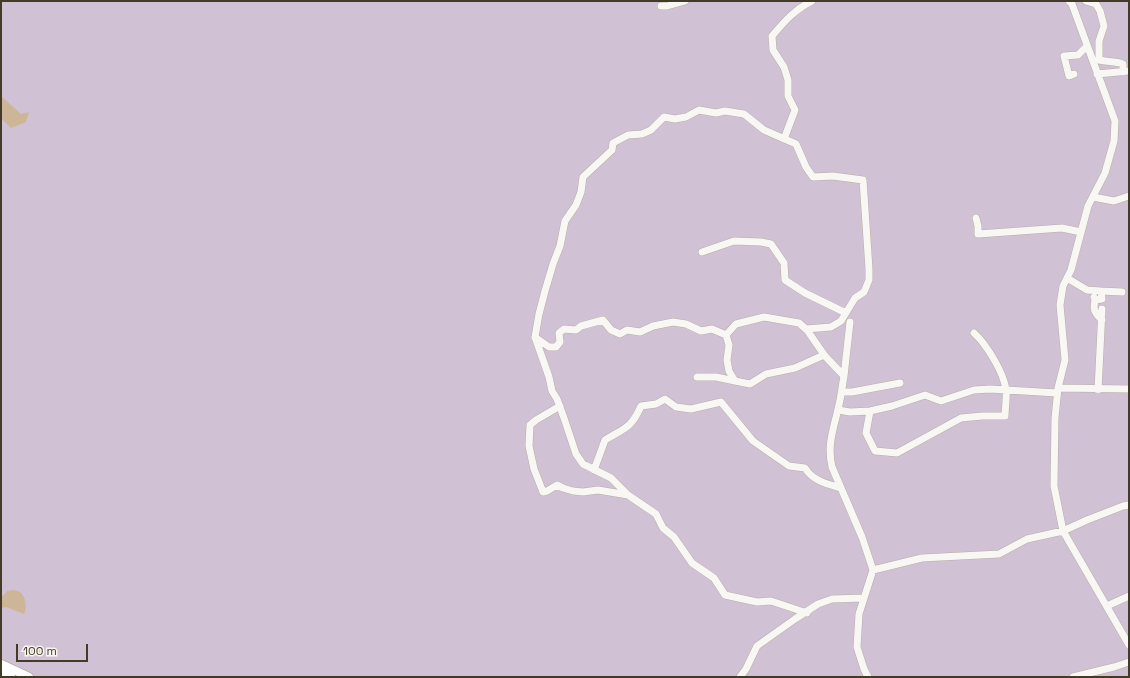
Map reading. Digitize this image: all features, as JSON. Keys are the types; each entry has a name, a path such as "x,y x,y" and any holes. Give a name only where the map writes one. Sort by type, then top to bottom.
{"main road":[{"path":"1,664 29,677"},
{"path":"1,672 11,677"}],"street":[{"path":"661,6 667,6 685,1"},
{"path":"784,139 795,110 788,96 788,80 784,67 773,50 772,36 802,5 812,1"},
{"path":"1086,1 1096,4 1100,11 1104,26 1099,41 1099,60 1123,64 1126,71 1097,74"},
{"path":"1073,2 1087,46 1115,121 1114,141 1105,173 1088,206 1071,270 1063,286 1060,305 1065,360 1058,390 1055,418 1054,486 1063,531 1129,645"},
{"path":"1074,74 1069,76 1064,56 1078,56 1087,46"},
{"path":"806,329 831,327 841,322 855,298 864,292 869,280 863,180 833,176 813,177 806,167 796,144 764,130 744,114 725,111 716,113 699,110 686,117 675,119 664,117 651,130 642,134 628,135 613,143 612,150 583,177 581,192 576,205 565,222 560,246 545,291 535,337 549,377 552,391 560,406 576,454 583,464 611,478 628,495 656,514 663,528 674,537 692,563 714,578 725,595 757,602 771,601 807,613"},
{"path":"1093,197 1114,201 1129,196"},
{"path":"976,218 978,234 1062,228 1081,232"},
{"path":"702,252 734,241 771,244 784,262 786,280 805,293 846,313"},
{"path":"1067,278 1087,290 1122,292"},
{"path":"1101,291 1102,299 1094,298 1094,309 1096,315 1102,320"},
{"path":"1098,390 1102,309"},
{"path":"726,336 736,324 764,318 799,323 806,329 824,355 844,376"},
{"path":"535,337 549,347 556,347 560,342 559,333 564,329 576,330 581,326 603,320 611,330 620,334 627,330 640,332 653,326 673,322 686,324 701,331 712,329 726,336 729,345 727,360 729,371 736,381"},
{"path":"850,322 842,392 831,433 830,456 832,467 862,537 873,570 859,614 857,647 864,670 868,677"},
{"path":"870,411 866,433 875,451 897,453 961,418 1005,416 1006,390 995,360 988,352 982,340 974,333"},
{"path":"697,377 716,377 750,384 766,374 795,368 824,355"},
{"path":"842,392 852,392 900,383"},
{"path":"838,410 850,412 870,411 892,406 925,395 941,401 974,390 1129,389"},
{"path":"594,470 605,440 627,428 635,419 641,406 656,404 665,399 676,407 691,409 721,402 753,441 789,466 805,468 809,474 819,481 841,488"},
{"path":"560,406 530,425 529,446 534,469 543,492 557,484 563,488 573,491 583,492 598,490 628,495"},
{"path":"873,570 922,558 999,554 1027,539 1063,531 1087,520 1129,505"},
{"path":"1107,606 1129,596"},
{"path":"740,677 746,669 757,646 818,604 832,599 864,598"},
{"path":"1073,677 1129,662"}],"shaded area":[{"path":"1,1 1129,1 1129,677 1,677"},
{"path":"1,96 21,114 29,112 26,122 11,128 1,118"},
{"path":"14,590 20,592 24,596 26,606 24,614 6,607 1,608 1,596 7,591"}]}
